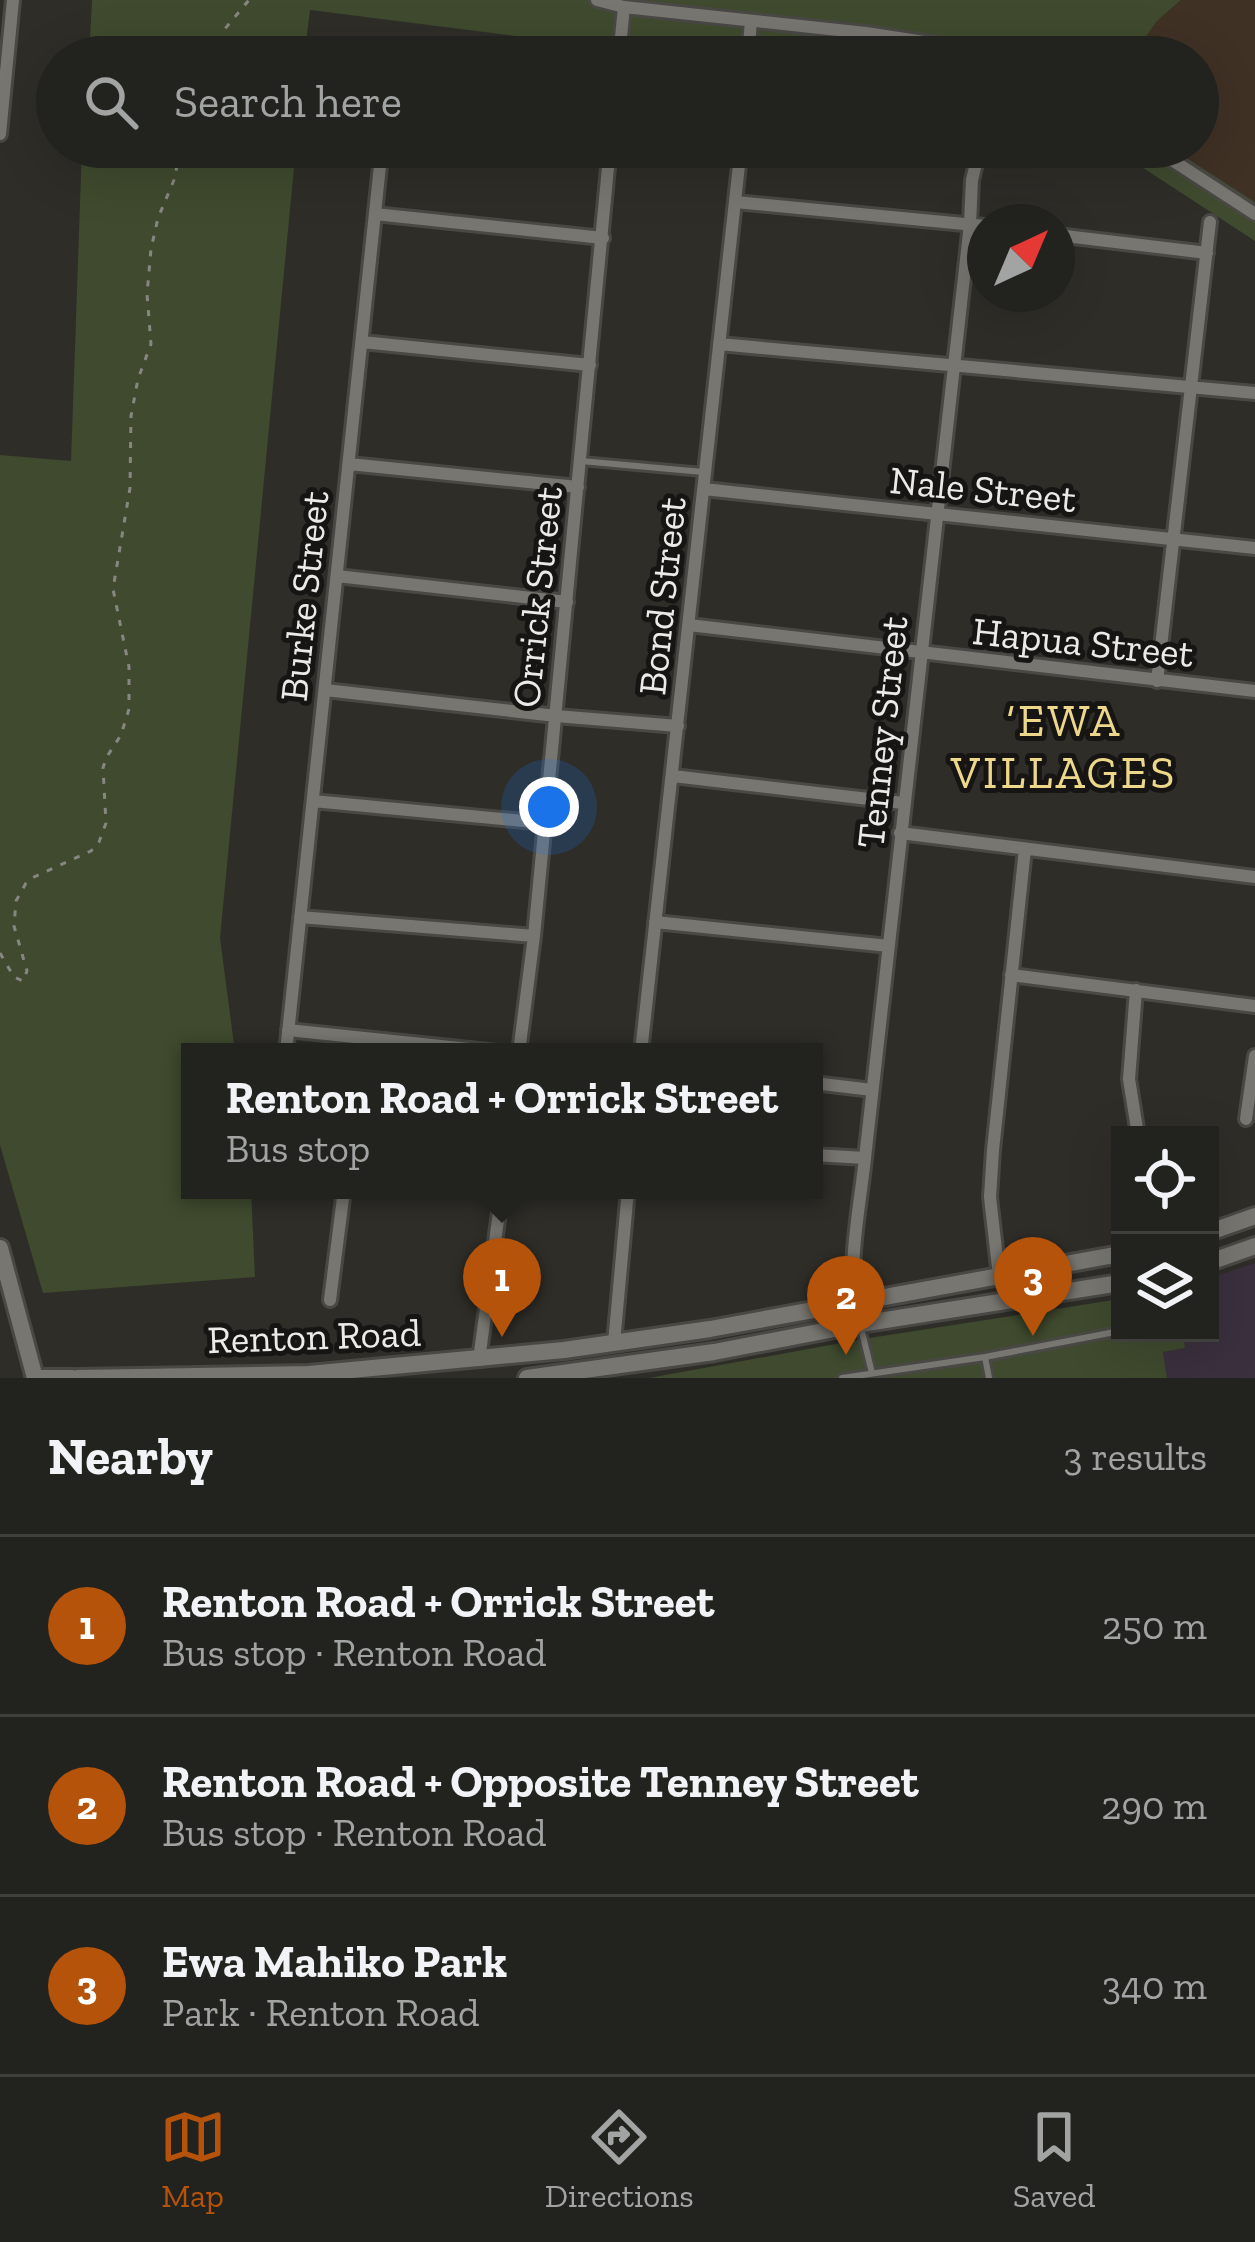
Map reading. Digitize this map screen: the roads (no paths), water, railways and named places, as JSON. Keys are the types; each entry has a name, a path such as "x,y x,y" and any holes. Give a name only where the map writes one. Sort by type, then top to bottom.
{"street":[{"path":"0,134 13,0"},
{"path":"597,0 880,36"},
{"path":"622,36 625,7"},
{"path":"750,36 751,21"},
{"name":"Burke Street","path":"287,1043 380,168"},
{"name":"Orrick Street","path":"520,1043 608,168"},
{"name":"Bond Street","path":"642,1043 739,168"},
{"name":"Tenney Street","path":"971,204 975,168"},
{"path":"1184,168 1255,214"},
{"path":"736,202 967,224"},
{"path":"375,214 603,238"},
{"path":"1157,681 1210,222"},
{"path":"1075,237 1207,253"},
{"name":"Tenney Street","path":"860,1324 852,1302 865,1158 967,248"},
{"path":"362,342 590,365"},
{"path":"719,344 1255,393"},
{"path":"349,464 578,487"},
{"name":"Nale Street","path":"704,489 1255,548"},
{"path":"337,576 567,602"},
{"name":"Hapua Street","path":"689,626 1255,691"},
{"path":"325,690 678,726"},
{"path":"673,776 903,803"},
{"path":"313,801 545,823"},
{"path":"900,833 1255,877"},
{"path":"999,1276 990,1197 1025,849"},
{"path":"300,917 534,936"},
{"path":"655,922 889,946"},
{"path":"1011,975 1255,1006"},
{"path":"1136,990 1129,1078 1137,1126"},
{"path":"288,1030 412,1043"},
{"path":"1246,1119 1255,1056"},
{"path":"823,1084 872,1090"},
{"path":"823,1156 865,1158"},
{"path":"330,1300 343,1199"},
{"path":"479,1360 501,1199"},
{"path":"614,1343 627,1199"},
{"path":"1219,1229 1255,1216"},
{"path":"1219,1259 1255,1246"},
{"path":"0,1248 35,1378"},
{"name":"Renton Road","path":"35,1378 309,1374 479,1360 614,1343 1111,1256"},
{"path":"527,1378 714,1352 1111,1283"}],"lane":[{"path":"581,460 705,472"},
{"path":"860,1324 872,1373"},
{"path":"842,1378 1111,1333"},
{"path":"985,1357 989,1378"}],"place":[{"name":"Ewa Mahiko Park","path":"1033,1336"},
{"name":"Renton Road + Orrick Street","path":"502,1337"},
{"name":"Renton Road + Opposite Tenney Street","path":"846,1355"}],"district":[{"name":"‘EWA VILLAGES","path":"1064,747"}]}
